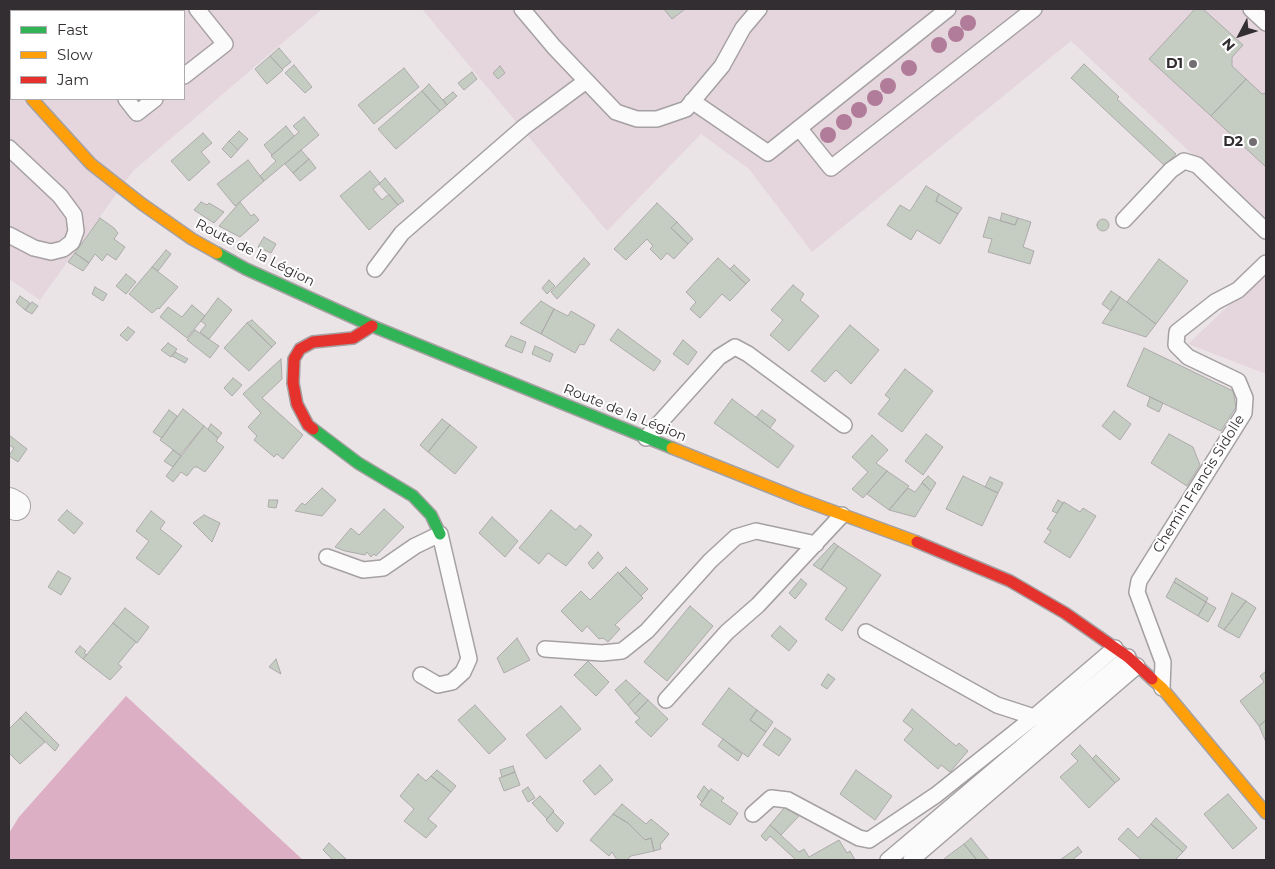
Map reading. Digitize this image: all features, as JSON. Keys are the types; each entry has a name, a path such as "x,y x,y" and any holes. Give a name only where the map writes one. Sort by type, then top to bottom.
{"main road":[{"name":"Route de la Légion","path":"33,100 91,164 142,204 192,239 246,268 372,326 646,438 842,515 930,547 1010,581 1065,613 1115,648 1162,688 1266,813"},
{"path":"372,326 353,338 313,342 300,349 294,359 293,383 297,404 308,425 358,463 413,496 431,515 440,534"}],"lane":[{"path":"185,75 225,44 196,9"},
{"path":"522,9 616,112 636,119 657,120 686,109 722,66 743,28 759,9"},
{"path":"692,102 768,153 948,9"},
{"path":"799,128 831,168 1034,9"},
{"path":"1251,9 1266,23"},
{"path":"375,269 402,233 524,127 586,81"},
{"path":"127,100 137,112 154,100"},
{"path":"9,148 60,196 74,215 76,231 72,242 63,249 51,252 34,248 9,235"},
{"path":"1124,220 1171,170 1184,161 1197,165 1266,231"},
{"name":"Chemin Francis Sidolle","path":"1162,688 1163,662 1137,592 1139,582 1244,413 1245,398 1238,381 1188,357 1176,345 1177,332 1215,302 1238,290 1266,263"},
{"path":"646,438 718,358 734,347 748,354 844,425"},
{"path":"666,700 727,632 758,605 842,515"},
{"path":"545,649 602,653 622,651 647,631 710,561 736,537 756,531 816,544"},
{"path":"328,557 362,570 383,568 415,546 440,534 469,659 463,672 452,682 438,686 421,675"},
{"path":"866,632 997,705 1034,717"},
{"path":"753,814 771,798 788,800 858,838 869,840 936,795 1034,717 1115,648"},
{"path":"888,860 1132,662"},
{"path":"911,860 1132,662"}],"shaded area":[{"path":"9,9 322,9 133,171 40,300 9,279"},
{"path":"422,9 1266,9 1266,223 1071,41 812,252 749,169 701,134 607,231"},
{"path":"1266,270 1266,374 1188,344"},
{"path":"126,696 303,860 9,860 9,833 19,817"}],"building":[{"path":"664,9 685,9 672,19"},
{"name":"D1","path":"1195,9 1203,9 1243,45 1232,57 1232,66 1246,79 1211,116 1149,59"},
{"path":"279,48 291,62 282,69 270,56"},
{"path":"270,56 283,70 267,84 255,69"},
{"path":"1084,64 1119,97 1117,99 1176,154 1165,166 1071,78"},
{"path":"294,65 312,87 305,93 285,73"},
{"path":"500,66 505,73 498,79 493,73"},
{"path":"404,68 419,87 374,124 358,105"},
{"path":"472,72 477,79 464,90 458,83"},
{"name":"D2","path":"1246,79 1262,94 1266,93 1266,167 1211,116"},
{"path":"429,84 447,105 440,111 422,91"},
{"path":"422,91 440,111 396,149 378,129"},
{"path":"453,92 457,96 447,105 443,100"},
{"path":"304,117 319,135 264,181 260,176 276,161 271,156 299,132 293,126"},
{"path":"286,126 294,136 272,155 264,145"},
{"path":"239,131 248,139 238,150 229,141"},
{"path":"203,133 212,143 201,152 210,162 189,181 171,161"},
{"path":"229,141 238,150 231,158 222,149"},
{"path":"301,150 309,159 293,173 285,164"},
{"path":"309,159 316,168 300,181 293,173"},
{"path":"248,160 264,181 235,206 217,184"},
{"path":"370,171 380,183 373,189 382,200 389,194 398,205 369,230 340,196"},
{"path":"385,178 404,201 398,205 379,184"},
{"path":"926,186 939,194 936,201 958,214 940,244 917,230 911,240 887,225 900,205 910,211"},
{"path":"939,194 962,208 958,214 936,201"},
{"path":"201,202 207,205 209,203 224,212 214,223 194,210"},
{"path":"240,202 251,216 254,214 259,220 240,237 219,226"},
{"path":"657,203 677,222 671,228 688,244 674,259 667,253 661,260 650,249 653,246 647,239 626,260 614,249"},
{"path":"1002,213 1018,218 1015,225 1000,221"},
{"path":"989,217 1015,225 1018,218 1031,222 1023,247 1034,251 1030,264 988,252 992,239 983,237"},
{"path":"100,218 114,228 118,233 114,239 125,247 116,260 107,254 102,261 95,254 89,263 75,253"},
{"path":"1101,219 1105,219 1109,225 1105,231 1101,231 1097,227 1097,223"},
{"path":"677,222 693,239 688,244 671,228"},
{"path":"264,237 276,244 271,253 258,247"},
{"path":"166,250 171,254 158,271 152,267"},
{"path":"75,253 89,263 83,271 68,262"},
{"path":"584,258 590,264 557,299 551,292"},
{"path":"718,258 746,284 730,301 722,294 700,318 690,309 696,302 686,292"},
{"path":"1159,259 1188,281 1156,324 1127,302"},
{"path":"734,265 750,280 746,284 730,269"},
{"path":"152,267 178,287 159,309 152,313 129,294"},
{"path":"126,274 136,282 126,294 116,286"},
{"path":"549,280 555,286 547,294 542,288"},
{"path":"793,285 804,294 800,300 819,316 789,351 770,335 783,320 771,310"},
{"path":"95,287 107,294 103,301 92,294"},
{"path":"1111,291 1120,297 1111,311 1102,304"},
{"path":"20,296 30,303 25,310 16,302"},
{"path":"1120,297 1156,324 1146,337 1102,323"},
{"path":"218,298 232,310 209,339 200,332 206,325 201,321"},
{"path":"541,301 554,309 541,334 520,323"},
{"path":"32,302 38,306 32,314 25,310"},
{"path":"192,305 205,316 187,338 160,317 168,307 182,317"},
{"path":"554,309 568,316 571,311 595,325 584,345 580,344 575,353 541,334"},
{"path":"252,320 276,343 272,347 247,323"},
{"path":"247,323 272,347 249,371 224,348"},
{"path":"850,325 879,350 851,384 836,370 825,382 811,371"},
{"path":"128,327 135,332 127,341 120,335"},
{"path":"618,329 661,361 654,371 610,340"},
{"path":"195,330 219,346 210,358 187,340"},
{"path":"511,336 526,342 522,353 505,346"},
{"path":"683,340 697,352 688,365 673,354"},
{"path":"168,343 177,349 171,357 161,350"},
{"path":"535,346 553,354 550,362 532,354"},
{"path":"1144,348 1233,391 1236,407 1221,431 1127,386"},
{"path":"175,352 188,359 185,363 172,356"},
{"path":"281,359 282,379 262,398 303,435 283,459 277,454 274,457 254,440 257,436 248,427 261,413 243,394"},
{"path":"905,369 933,391 902,432 878,414 890,399 885,395"},
{"path":"233,378 242,385 232,396 224,388"},
{"path":"1150,397 1163,403 1159,412 1147,406"},
{"path":"732,399 794,446 778,468 714,423"},
{"path":"183,409 204,426 180,455 160,440"},
{"path":"169,410 177,416 162,438 153,432"},
{"path":"762,410 776,420 770,428 756,417"},
{"path":"1114,411 1131,424 1120,440 1102,426"},
{"path":"442,419 450,425 428,452 420,445"},
{"path":"211,424 222,433 218,438 208,429"},
{"path":"450,425 477,447 455,474 428,452"},
{"path":"204,426 218,438 216,441 224,447 205,472 194,467 187,476 181,472 173,482 166,476"},
{"path":"926,434 943,447 923,475 905,461"},
{"path":"1169,434 1193,447 1200,465 1187,486 1151,463"},
{"path":"9,435 27,449 18,462 9,456 14,448 9,445"},
{"path":"872,435 888,450 876,463 887,471 863,498 852,489 868,472 852,457"},
{"path":"173,450 181,456 173,467 164,461"},
{"path":"887,471 909,486 889,510 867,494"},
{"path":"928,476 936,483 931,491 922,482"},
{"path":"963,476 998,493 982,526 946,509"},
{"path":"990,477 1003,483 998,493 985,487"},
{"path":"922,483 931,491 915,517 889,510 908,488 915,492"},
{"path":"322,488 336,500 322,516 295,511 302,503 305,505"},
{"path":"269,500 278,500 276,508 268,507"},
{"path":"1058,500 1063,503 1057,513 1052,511"},
{"path":"1064,502 1080,512 1083,508 1096,516 1070,558 1044,542 1051,531 1047,529"},
{"path":"384,509 404,527 376,556 374,554 371,557 367,552 365,555 335,547 351,528 359,535"},
{"path":"67,510 83,523 74,534 58,520"},
{"path":"551,510 576,530 580,525 592,535 566,566 548,553 539,564 519,548"},
{"path":"151,511 165,522 160,529 182,546 159,575 136,558 149,541 136,531"},
{"path":"204,515 220,523 212,542 193,523"},
{"path":"492,517 518,541 505,557 479,533"},
{"path":"834,543 838,546 821,570 813,565"},
{"path":"838,546 881,575 842,631 825,619 847,588 821,570"},
{"path":"598,552 603,558 593,569 588,563"},
{"path":"626,567 648,589 641,596 619,574"},
{"path":"58,571 71,578 61,595 48,587"},
{"path":"618,572 643,598 615,625 620,629 608,642 603,638 599,639 587,626 582,632 561,611 581,591 590,600"},
{"path":"1176,578 1208,598 1206,602 1174,582"},
{"path":"801,579 807,584 795,599 789,593"},
{"path":"1174,582 1206,602 1198,616 1166,597"},
{"path":"1232,593 1246,601 1224,630 1218,626"},
{"path":"1246,601 1256,608 1239,638 1224,630"},
{"path":"1206,602 1216,608 1208,622 1198,616"},
{"path":"690,606 713,626 667,681 644,662"},
{"path":"125,608 149,627 137,643 113,623"},
{"path":"113,623 136,642 118,664 122,667 110,680 83,659"},
{"path":"780,626 797,641 789,651 771,636"},
{"path":"517,638 530,660 504,673 497,658"},
{"path":"80,646 86,651 84,653 87,655 83,659 75,652"},
{"path":"276,659 281,674 269,667"},
{"path":"588,661 609,682 596,696 574,675"},
{"path":"1266,671 1266,720 1259,726 1240,701 1264,682 1260,676"},
{"path":"828,674 835,679 827,689 821,685"},
{"path":"626,680 640,693 628,705 615,690"},
{"path":"729,688 757,710 750,720 766,732 748,757 702,724"},
{"path":"640,693 648,700 635,714 628,705"},
{"path":"648,700 668,719 651,737 635,722 640,718 635,714"},
{"path":"475,705 506,739 489,754 458,720"},
{"path":"561,706 581,729 546,759 526,735"},
{"path":"912,709 956,746 959,743 968,751 950,772 941,765 938,769 904,740 913,729 903,721"},
{"path":"757,710 773,722 766,732 750,720"},
{"path":"26,712 59,745 55,751 20,718"},
{"path":"20,718 45,742 20,764 9,753 9,729"},
{"path":"1266,720 1266,742 1259,726"},
{"path":"775,728 791,739 779,756 763,745"},
{"path":"723,739 742,754 738,761 718,746"},
{"path":"1080,745 1115,783 1089,808 1060,777 1078,761 1071,754"},
{"path":"1096,755 1120,779 1115,783 1092,759"},
{"path":"600,765 613,780 595,795 583,781"},
{"path":"513,766 515,772 502,777 500,770"},
{"path":"437,770 456,786 451,792 431,776"},
{"path":"856,770 892,796 875,820 840,794"},
{"path":"515,772 520,785 504,791 499,778"},
{"path":"418,774 426,781 431,776 451,792 428,819 437,826 426,838 404,821 414,809 400,796"},
{"path":"704,786 709,791 702,802 697,797"},
{"path":"528,787 535,798 528,802 522,791"},
{"path":"711,789 724,798 721,801 738,813 730,825 700,805"},
{"path":"1228,794 1257,828 1233,849 1204,814"},
{"path":"540,796 554,811 547,819 532,803"},
{"path":"622,804 646,824 651,819 669,834 660,845 661,849 654,851 651,838 645,840 628,823 613,814"},
{"path":"785,807 799,816 781,835 770,825"},
{"path":"553,812 564,823 557,832 546,820"},
{"path":"613,814 628,823 645,840 651,838 654,851 631,856 627,860 617,860 612,852 609,856 590,840"},
{"path":"1156,818 1187,847 1183,852 1151,824"},
{"path":"1151,824 1183,852 1175,860 1142,860 1118,839 1128,828 1138,838"},
{"path":"770,825 799,852 804,849 809,857 839,840 847,853 850,851 855,860 796,860 770,836 766,841 761,836"},
{"path":"971,838 989,860 977,860 964,844"},
{"path":"329,843 346,859 333,860 323,850"},
{"path":"964,844 977,860 943,860 949,855"},
{"path":"1078,847 1082,852 1072,860 1060,860"}],"traffic: fast":[{"path":"217,253 246,269 372,326 672,448"},
{"path":"313,429 358,463 413,496 431,515 440,534"}],"traffic: slow":[{"path":"33,100 91,164 142,204 192,239 217,253"},
{"path":"672,448 800,499 917,542"},
{"path":"1152,679 1162,688 1266,813"}],"traffic: jam":[{"path":"313,429 308,425 297,404 293,383 294,359 300,349 313,342 353,338 372,326"},
{"path":"917,542 1010,581 1065,613 1128,657 1152,679"}],"place":[{"name":"D1","path":"1193,64"},
{"name":"D2","path":"1253,142"}]}
